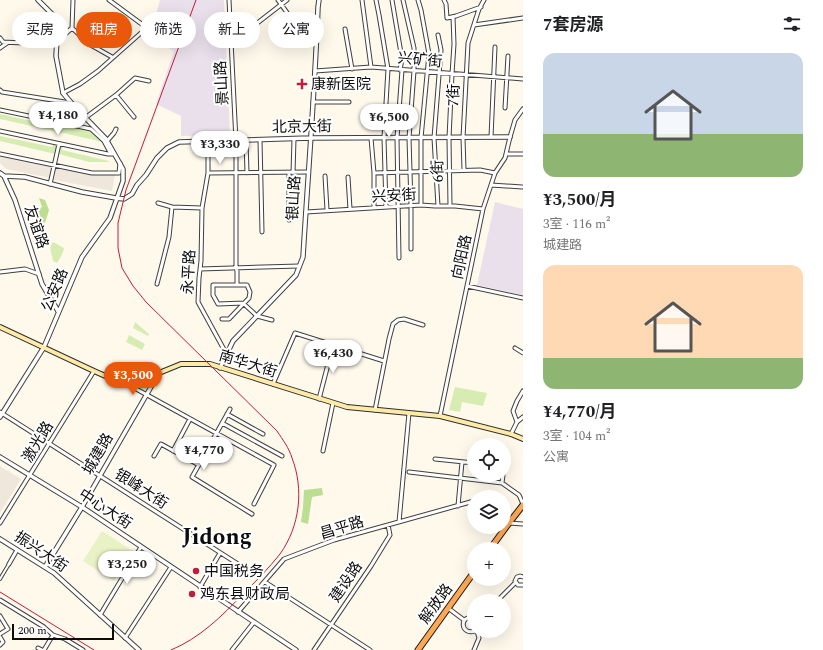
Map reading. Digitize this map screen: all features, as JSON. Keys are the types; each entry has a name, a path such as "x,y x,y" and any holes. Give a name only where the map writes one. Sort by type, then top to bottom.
{"highway":[{"path":"511,516 523,505"},
{"name":"解放路","path":"418,650 467,582"}],"main road":[{"path":"0,327 94,371 127,384"},
{"name":"南华大街","path":"127,384 135,385 141,383 181,364 210,364 347,408 440,416 511,434 523,439"}],"street":[{"path":"38,0 50,12"},
{"path":"68,32 72,28 73,0"},
{"path":"109,0 140,23"},
{"name":"景山路","path":"229,0 230,12"},
{"path":"278,0 287,12"},
{"path":"260,21 287,0"},
{"name":"银山路","path":"220,368 233,341 296,275 303,258 318,7 320,0"},
{"path":"362,0 371,67"},
{"path":"376,0 388,69 384,138 386,207"},
{"path":"392,0 402,60 397,138 399,258"},
{"path":"403,0 414,48 414,71 409,138 411,205 410,250"},
{"path":"418,0 429,54 421,138 421,205"},
{"path":"444,0 447,18 481,7"},
{"name":"7街","path":"464,170 463,138 468,43 484,0"},
{"name":"6街","path":"450,206 449,138 454,44 453,17"},
{"path":"474,25 523,18"},
{"path":"72,28 89,44 112,57"},
{"path":"345,29 352,68"},
{"path":"63,93 80,84 92,75 140,34"},
{"path":"438,35 441,50 434,138 438,206"},
{"path":"0,38 3,42 12,42"},
{"path":"0,48 7,42"},
{"path":"491,137 496,47"},
{"path":"56,48 56,56 63,93 107,141 113,154"},
{"name":"景山路","path":"232,48 236,141 235,173 237,285"},
{"path":"505,108 508,56"},
{"name":"兴矿街","path":"315,71 371,67 523,79"},
{"path":"85,118 116,95 135,78 149,81"},
{"path":"0,90 2,92 72,103"},
{"path":"116,95 134,117"},
{"path":"313,102 349,102"},
{"name":"向阳路","path":"440,416 483,209 495,173 505,158 515,120 523,108"},
{"path":"0,110 90,129 104,142 120,163 120,173 92,173 0,154"},
{"path":"107,141 116,129"},
{"path":"0,131 113,154"},
{"name":"北京大街","path":"4,176 25,177 82,192 124,199 132,194 157,158 167,148 180,142 310,138 510,137"},
{"path":"371,138 374,173 374,208"},
{"path":"290,220 294,139"},
{"path":"246,140 247,173"},
{"path":"260,140 262,232"},
{"name":"永平路","path":"208,142 208,173 202,208 201,261 198,302 227,355"},
{"path":"50,184 59,144"},
{"path":"506,154 523,154"},
{"name":"公安路","path":"1,414 44,347 82,257 110,218 123,181 123,169 120,163"},
{"path":"374,173 480,170 495,173"},
{"path":"208,173 308,172"},
{"name":"友谊路","path":"0,173 4,176 15,200 42,284 58,311"},
{"path":"325,176 327,210"},
{"path":"348,177 350,209"},
{"path":"491,185 522,188"},
{"path":"158,203 172,207 202,208"},
{"name":"兴安街","path":"306,212 411,205 483,209"},
{"path":"157,284 169,237 172,207"},
{"path":"200,269 299,266"},
{"path":"0,272 25,268 39,274"},
{"path":"222,319 228,319 244,304 249,298 250,292 247,285 213,285 213,295 218,304 244,304 257,316 272,320"},
{"path":"467,286 523,298"},
{"path":"375,410 388,339 394,324 398,320 404,319 423,325"},
{"path":"273,384 295,333 384,361"},
{"path":"318,399 333,345"},
{"path":"515,348 523,353"},
{"name":"激光路","path":"0,524 94,371"},
{"name":"城建路","path":"45,567 82,507 160,373"},
{"path":"127,384 274,466 254,504"},
{"path":"517,422 513,411 523,391"},
{"path":"323,451 333,403"},
{"path":"230,409 192,478 252,514"},
{"path":"399,522 409,413"},
{"name":"银峰大街","path":"1,414 249,571"},
{"path":"227,414 263,434"},
{"path":"511,434 517,422 523,417"},
{"path":"173,451 190,419"},
{"path":"222,423 282,456"},
{"path":"154,456 161,444 199,465"},
{"name":"中心大街","path":"0,457 82,507 296,650"},
{"path":"435,458 467,462"},
{"path":"458,506 462,462"},
{"path":"409,472 502,483 519,495 523,505"},
{"name":"昌平路","path":"238,612 284,559 334,540 467,503"},
{"path":"511,522 523,524"},
{"name":"建设路","path":"314,650 371,566 390,535 388,525"},
{"name":"振兴大街","path":"0,539 54,573 139,650"},
{"path":"100,615 141,547"},
{"path":"0,579 17,550"},
{"path":"200,587 220,553"},
{"path":"126,638 171,567"},
{"path":"504,594 516,582 517,577 523,577"},
{"path":"265,582 370,650"},
{"path":"516,582 519,585 523,585"},
{"path":"0,600 53,635 65,639 83,650"},
{"path":"448,608 464,620"},
{"path":"0,616 8,629 0,636 3,642 0,645"},
{"path":"467,618 464,620 463,625 467,631"},
{"path":"232,650 254,622"},
{"path":"38,648 43,650 53,635"},
{"path":"474,650 479,638"}],"shaded area":[{"path":"160,0 224,0 225,12 204,12 204,48 226,48 230,135 181,136 181,116 156,104 174,51 168,48 196,48 196,12 157,12"},
{"path":"0,155 52,167 50,178 6,169 0,163"},
{"path":"56,168 92,175 115,175 112,191 54,180"},
{"path":"495,202 523,209 523,295 477,285"},
{"path":"0,466 21,479 0,513"}],"green space":[{"path":"0,114 59,127 60,124 90,130 103,142 0,119"},
{"path":"0,136 52,147 54,144 57,146 55,154 0,141"},
{"path":"63,146 62,150 109,162 89,162 59,154 60,147"},
{"path":"39,198 45,200 49,210 45,223 34,218 32,204 34,203 38,209 42,207"},
{"path":"53,242 64,248 57,263 53,261 51,251"},
{"path":"135,322 149,334 148,336 133,328"},
{"path":"129,335 145,344 142,350 126,342"},
{"path":"455,387 487,393 483,406 462,402 460,412 449,410"},
{"path":"322,488 323,495 312,497 308,524 301,522 304,490"},
{"path":"102,531 133,551 114,581 83,561"}],"railway":[{"path":"171,650 192,639 210,626 276,559 287,543 292,532 296,519 299,495 296,470 292,458 288,447 277,431 146,302 133,286 122,268 118,248 118,223 126,190 196,0"},
{"path":"0,592 94,650"}],"place":[{"name":"康新医院","path":"302,84"},
{"name":"中国税务","path":"196,571"},
{"name":"鸡东县财政局","path":"192,594"}],"district":[{"name":"Jidong","path":"217,537"}]}
